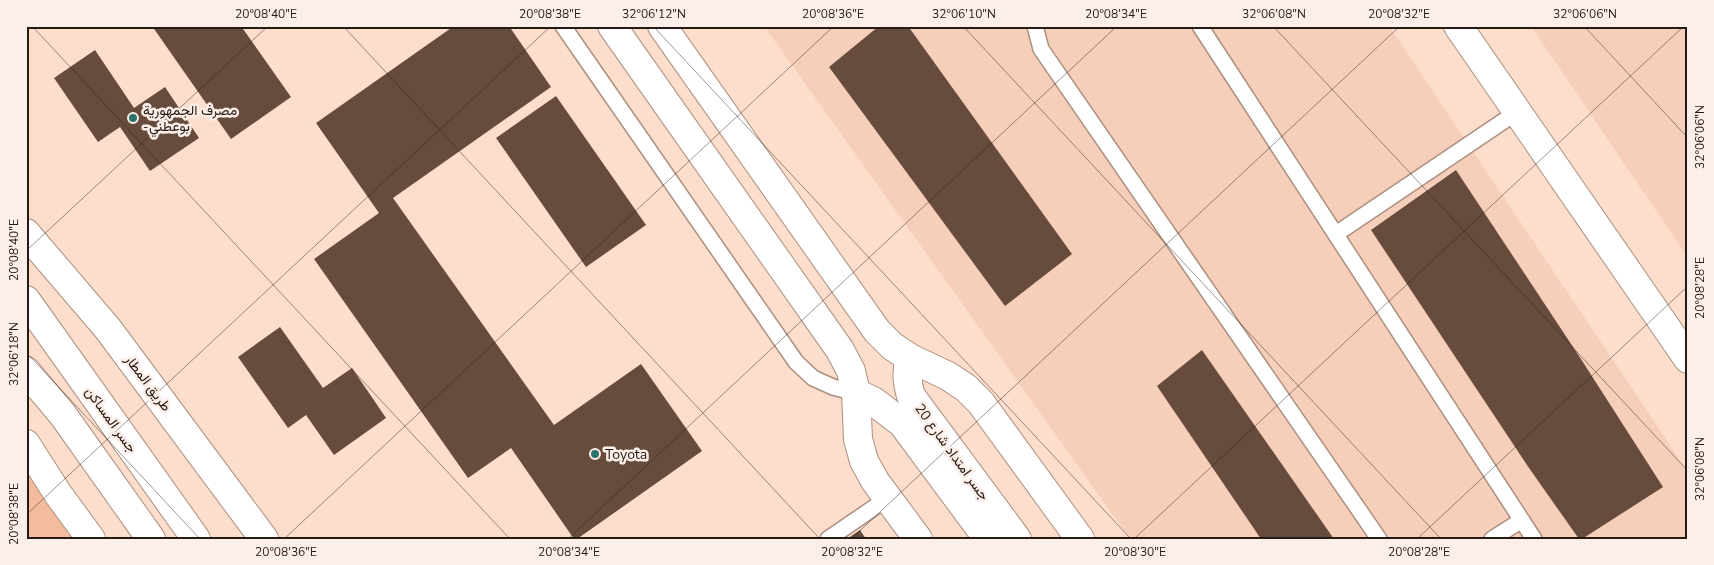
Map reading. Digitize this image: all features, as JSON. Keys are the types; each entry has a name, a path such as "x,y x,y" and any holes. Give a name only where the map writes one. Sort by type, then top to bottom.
{"main road":[{"path":"612,26 840,350 851,371 856,394 858,439 864,461 875,481 918,539"},
{"path":"662,26 877,331 892,346 910,358 948,376 966,388 980,403 1080,539"},
{"path":"1458,26 1688,359"},
{"name":"طريق المطار","path":"26,232 108,329 264,539"},
{"name":"جسر المساكن","path":"26,300 196,539"},
{"name":"جسر امتداد شارع 20","path":"910,358 907,384 911,396 1017,539"},
{"path":"26,371 63,415 151,539"},
{"name":"جسر امتداد شارع 20","path":"856,394 873,401 902,423 988,539"},
{"path":"26,444 58,494 91,539"}],"lane":[{"path":"563,26 796,362 813,378 856,394"},
{"path":"1035,26 1041,48 1379,539"},
{"path":"1200,26 1534,539"},
{"path":"1336,234 1517,112"},
{"path":"828,539 888,498"},
{"path":"1492,539 1522,520"}],"shaded area":[{"path":"764,26 1389,26 1688,472 1688,539 1130,539"},
{"path":"1531,26 1688,26 1688,258"},
{"path":"26,468 75,539 26,539"}],"building":[{"path":"152,26 241,26 291,97 231,139"},
{"path":"454,26 509,26 551,87 393,198 554,425 641,364 702,451 577,539 574,539 511,448 468,478 314,259 379,213 316,123"},
{"path":"879,26 908,26 1072,254 1005,306 829,67"},
{"name":"مصرف الجمهورية -بوعطني","path":"95,50 134,108 165,87 199,138 150,171 120,127 98,142 54,78"},
{"path":"556,96 646,225 586,267 496,138"},
{"path":"1456,170 1663,487 1582,539 1579,539 1529,468 1371,230"},
{"path":"280,327 323,388 352,368 386,418 334,455 306,415 288,428 238,357"},
{"path":"1202,350 1334,539 1261,539 1157,386"},
{"path":"860,530 866,539 847,539"}],"place":[{"name":"مصرف الجمهورية -بوعطني","path":"133,118"},
{"name":"Toyota","path":"595,454"}]}
